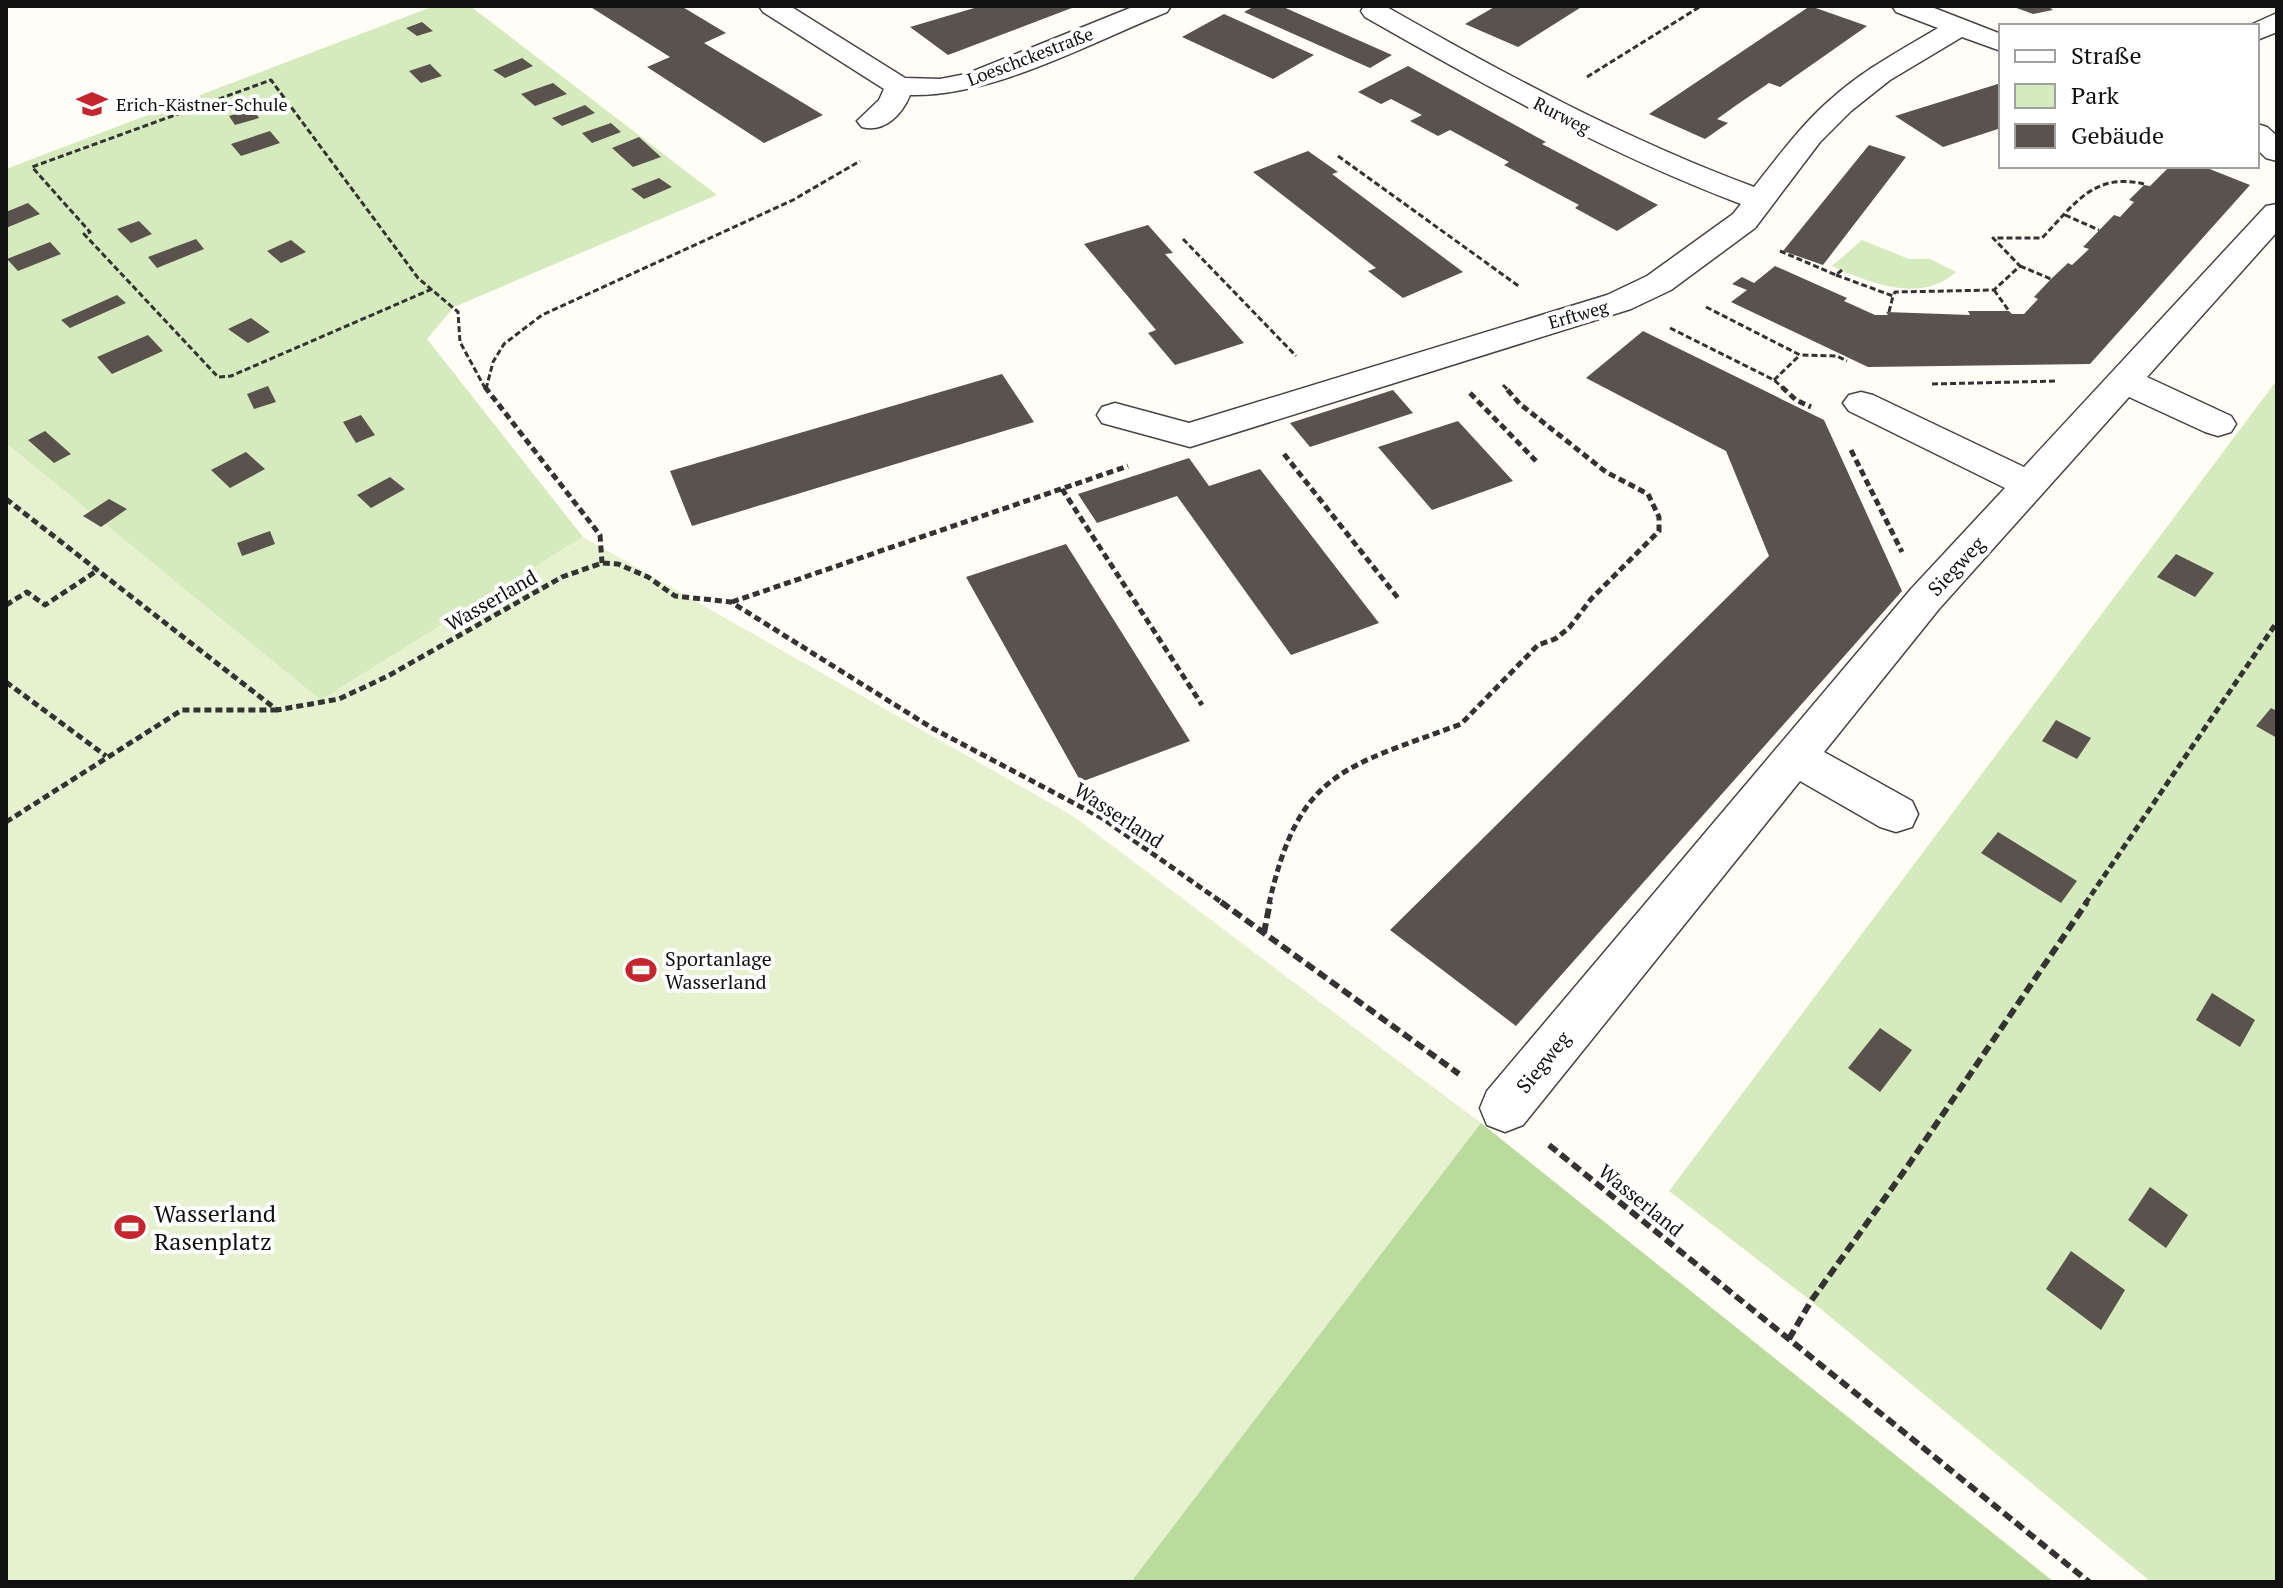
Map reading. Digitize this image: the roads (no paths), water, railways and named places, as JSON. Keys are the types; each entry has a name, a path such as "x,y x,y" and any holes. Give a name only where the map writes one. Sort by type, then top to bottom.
{"street":[{"path":"772,6 899,86 892,104 872,121"},
{"name":"Loeschckestraße","path":"899,86 940,87 973,81 1158,6"},
{"path":"1905,6 1999,42"},
{"name":"Rurweg","path":"1372,8 1541,105 1692,176 1760,200"},
{"path":"2259,31 2277,21"},
{"name":"Erftweg","path":"1115,415 1190,435 1619,302 1659,283 1744,221 1810,136 1841,105 1880,74 1958,28"},
{"path":"2259,135 2277,152"},
{"name":"Siegweg","path":"1505,1108 1925,599 2277,213"},
{"path":"2123,380 2218,424"},
{"path":"1861,403 2030,485"},
{"path":"1795,757 1896,814"}],"place":[{"name":"Erich-Kästner-Schule","path":"92,104"},
{"name":"Sportanlage Wasserland","path":"641,970"},
{"name":"Wasserland Rasenplatz","path":"130,1227"}]}
